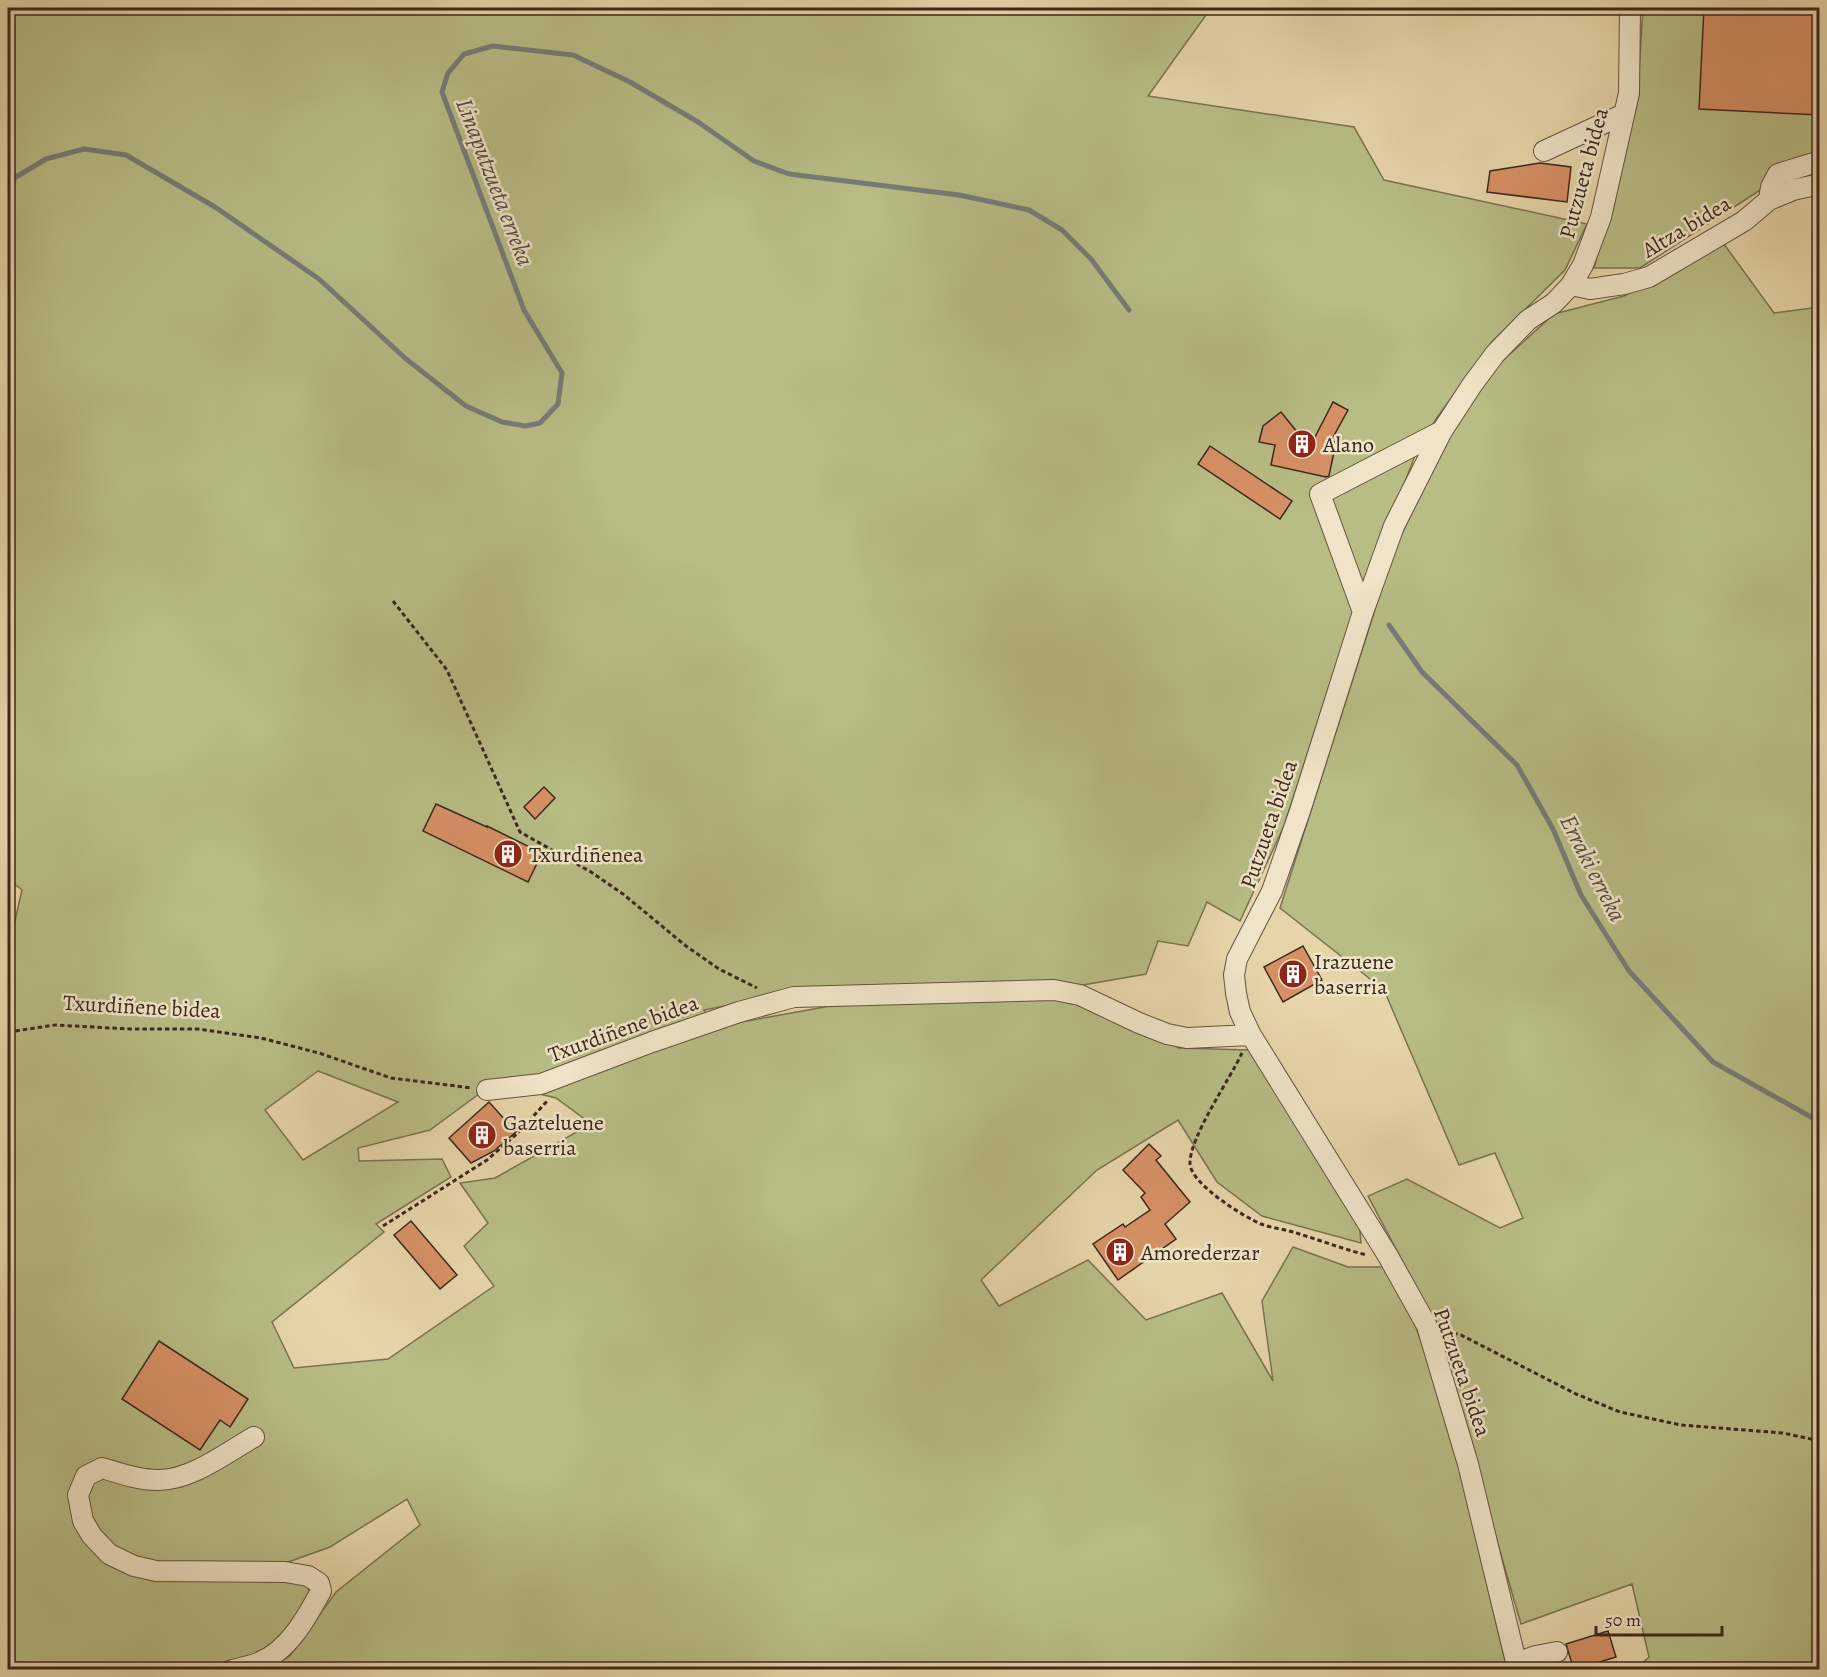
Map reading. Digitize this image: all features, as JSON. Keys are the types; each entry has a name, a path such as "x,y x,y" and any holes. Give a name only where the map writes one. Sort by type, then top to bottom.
{"street":[{"name":"Putzueta bidea","path":"1517,1666 1467,1464 1427,1326 1388,1256 1251,1035 1240,1012 1234,975 1237,960 1272,891 1300,811 1363,612 1394,526 1442,432 1472,384 1495,354 1528,320 1554,303 1571,285 1582,265 1601,217 1629,93 1630,8"},
{"path":"1544,152 1624,114"},
{"path":"1769,200 1771,187 1778,174 1820,161"},
{"name":"Altza bidea","path":"1571,285 1590,289 1624,284 1649,277 1744,222 1769,200 1793,190 1820,184"},
{"path":"1363,612 1320,494 1442,432"},
{"name":"Txurdiñene bidea","path":"487,1090 541,1084 739,1012 794,997 1054,990 1080,995 1167,1034 1187,1038 1251,1035"},
{"path":"233,1670 261,1662 284,1647 312,1609 321,1591 319,1583 308,1576 285,1572 156,1571 134,1566 108,1554 92,1536 83,1521 78,1496 86,1476 102,1468 157,1480 188,1475 254,1437"},
{"path":"1517,1666 1536,1656 1557,1652"}],"path":[{"path":"393,601 447,670 520,832 623,894 686,946 719,969 751,986 762,989"},
{"name":"Txurdiñene bidea","path":"8,1032 55,1025 130,1029 198,1029 273,1041 319,1053 391,1078 487,1090"},
{"path":"1251,1035 1234,1071 1201,1127 1192,1151 1190,1165 1199,1182 1216,1196 1262,1225 1365,1255 1388,1256"},
{"path":"383,1226 487,1160 519,1132 551,1097"},
{"path":"1427,1326 1461,1335 1576,1394 1620,1412 1682,1425 1783,1433 1820,1441"}],"green space":[{"path":"8,8 1211,8 1148,96 1354,127 1384,180 1587,224 1565,270 1492,342 1436,419 1416,453 1344,640 1284,826 1240,921 1207,902 1188,946 1158,941 1146,974 1083,985 804,990 704,1010 714,1027 830,1006 1075,998 1179,1048 1249,1050 1359,1219 1361,1243 1262,1216 1217,1182 1178,1120 1097,1170 981,1280 999,1306 1088,1260 1146,1320 1222,1293 1273,1381 1262,1301 1293,1247 1348,1267 1383,1267 1413,1319 1447,1414 1507,1669 260,1669 289,1657 336,1592 420,1525 407,1499 330,1547 277,1566 304,1584 312,1594 283,1637 255,1654 177,1670 8,1669 8,951 22,890 8,879","holes":["318,1071 398,1102 303,1160 265,1110","523,1090 556,1098 591,1124 495,1178 460,1183 488,1223 464,1246 494,1286 388,1359 294,1368 272,1322 384,1232 376,1224 451,1177 442,1159 359,1161 358,1148 430,1130 479,1094"]},
{"path":"1643,8 1819,8 1819,168 1771,183 1640,268 1594,268 1637,103"},
{"path":"1724,244 1774,313 1819,307 1819,1669 1636,1669 1649,1657 1632,1584 1521,1624 1433,1319 1368,1196 1407,1179 1500,1228 1523,1218 1495,1153 1459,1165 1384,990 1280,908 1394,550 1453,428 1500,363 1554,314 1624,296"}],"building":[{"path":"1704,8 1820,8 1820,115 1699,109"},
{"path":"1540,163 1571,167 1567,202 1487,192 1490,171"},
{"name":"Alano","path":"1333,402 1348,410 1331,441 1336,442 1329,476 1271,465 1275,445 1259,442 1263,426 1281,412 1298,433 1315,437"},
{"path":"1210,446 1292,501 1280,519 1198,464"},
{"path":"544,787 555,798 535,819 524,807"},
{"path":"436,804 542,853 528,882 423,831"},
{"name":"Irazuene baserria","path":"1303,946 1322,980 1283,1002 1264,967"},
{"name":"Gazteluene baserria","path":"489,1102 516,1132 494,1151 471,1163 449,1138"},
{"path":"1149,1144 1161,1156 1156,1160 1190,1202 1165,1224 1176,1239 1118,1280 1093,1244 1123,1224 1125,1227 1150,1210 1141,1197 1145,1193 1123,1170"},
{"path":"411,1221 457,1275 440,1289 394,1235"},
{"path":"159,1341 248,1399 230,1427 220,1420 200,1450 122,1399"},
{"path":"1608,1631 1616,1657 1574,1670 1566,1644"}],"waterway":[{"name":"Linaputzueta erreka","path":"8,187 16,177 46,159 84,149 126,155 215,207 319,279 406,359 466,406 502,422 525,426 540,423 558,404 562,373 524,310 442,92 448,73 464,54 493,46 573,55 630,82 698,122 754,161 789,174 959,195 1029,210 1062,230 1091,259 1129,310"},
{"name":"Erraki erreka","path":"1389,625 1422,672 1517,765 1553,829 1581,895 1629,971 1713,1062 1820,1122"}],"place":[{"name":"Alano","path":"1302,444"},
{"name":"Txurdiñenea","path":"508,854"},
{"name":"Irazuene baserria","path":"1293,974"},
{"name":"Gazteluene baserria","path":"482,1135"},
{"name":"Amorederzar","path":"1120,1252"}]}
